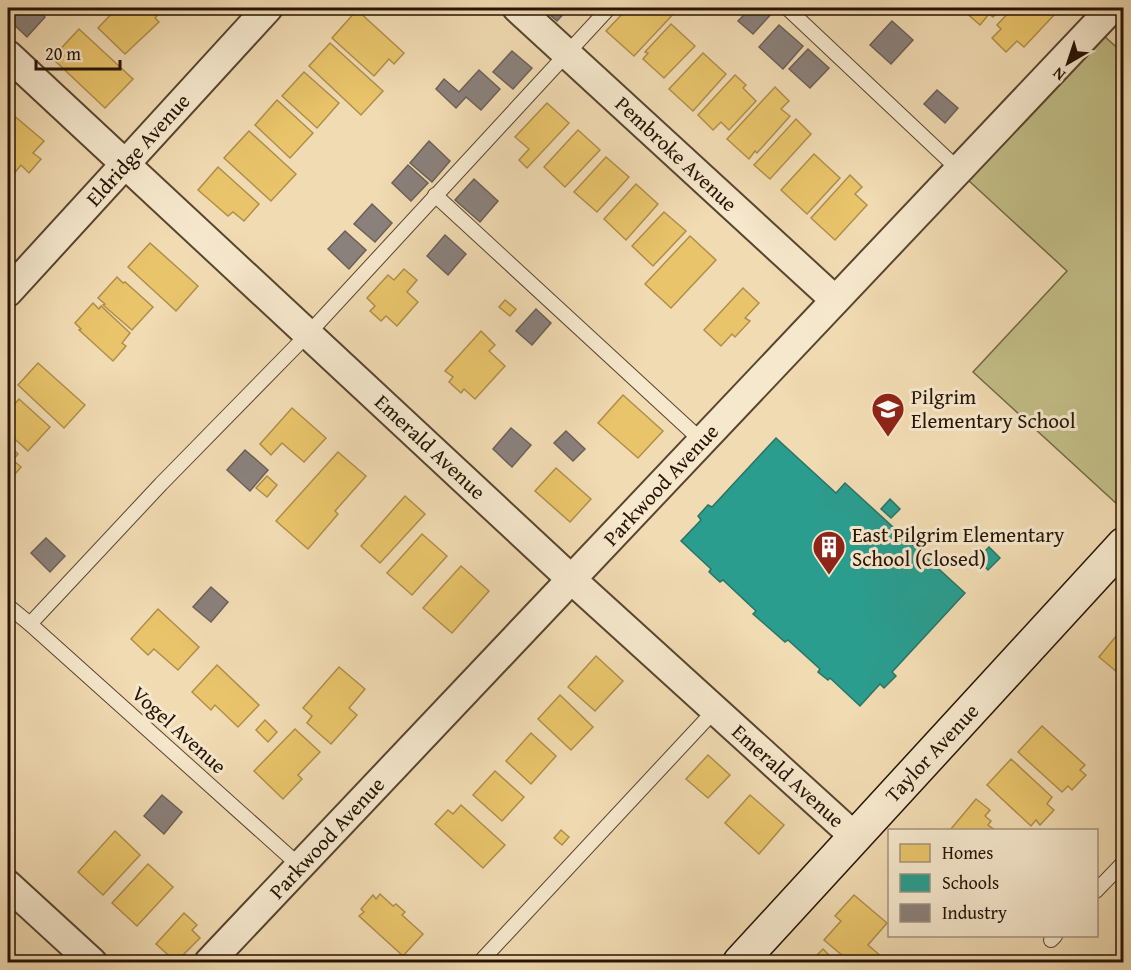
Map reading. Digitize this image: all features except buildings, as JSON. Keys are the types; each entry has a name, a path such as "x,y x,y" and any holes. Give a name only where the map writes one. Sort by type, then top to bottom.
{"main road":[{"name":"Taylor Avenue","path":"740,963 855,837 1120,556"}],"street":[{"name":"Eldridge Avenue","path":"8,292 268,8"},
{"name":"Pembroke Avenue","path":"517,8 835,300"},
{"name":"Parkwood Avenue","path":"209,963 1112,8"},
{"name":"Emerald Avenue","path":"8,55 571,579 855,837"},
{"path":"8,885 92,963"}],"lane":[{"path":"30,624 161,484 308,334 609,8"},
{"path":"788,8 959,170"},
{"path":"435,195 702,441"},
{"name":"Vogel Avenue","path":"8,606 301,867"},
{"path":"480,963 715,710"},
{"path":"1098,889 1124,862"}],"shaded area":[{"path":"1103,35 1123,53 1124,499 1118,505 973,372 1067,271 968,180"}],"place":[{"name":"Pilgrim Elementary School","path":"888,438"},
{"name":"East Pilgrim Elementary School (Closed)","path":"829,576"}]}
